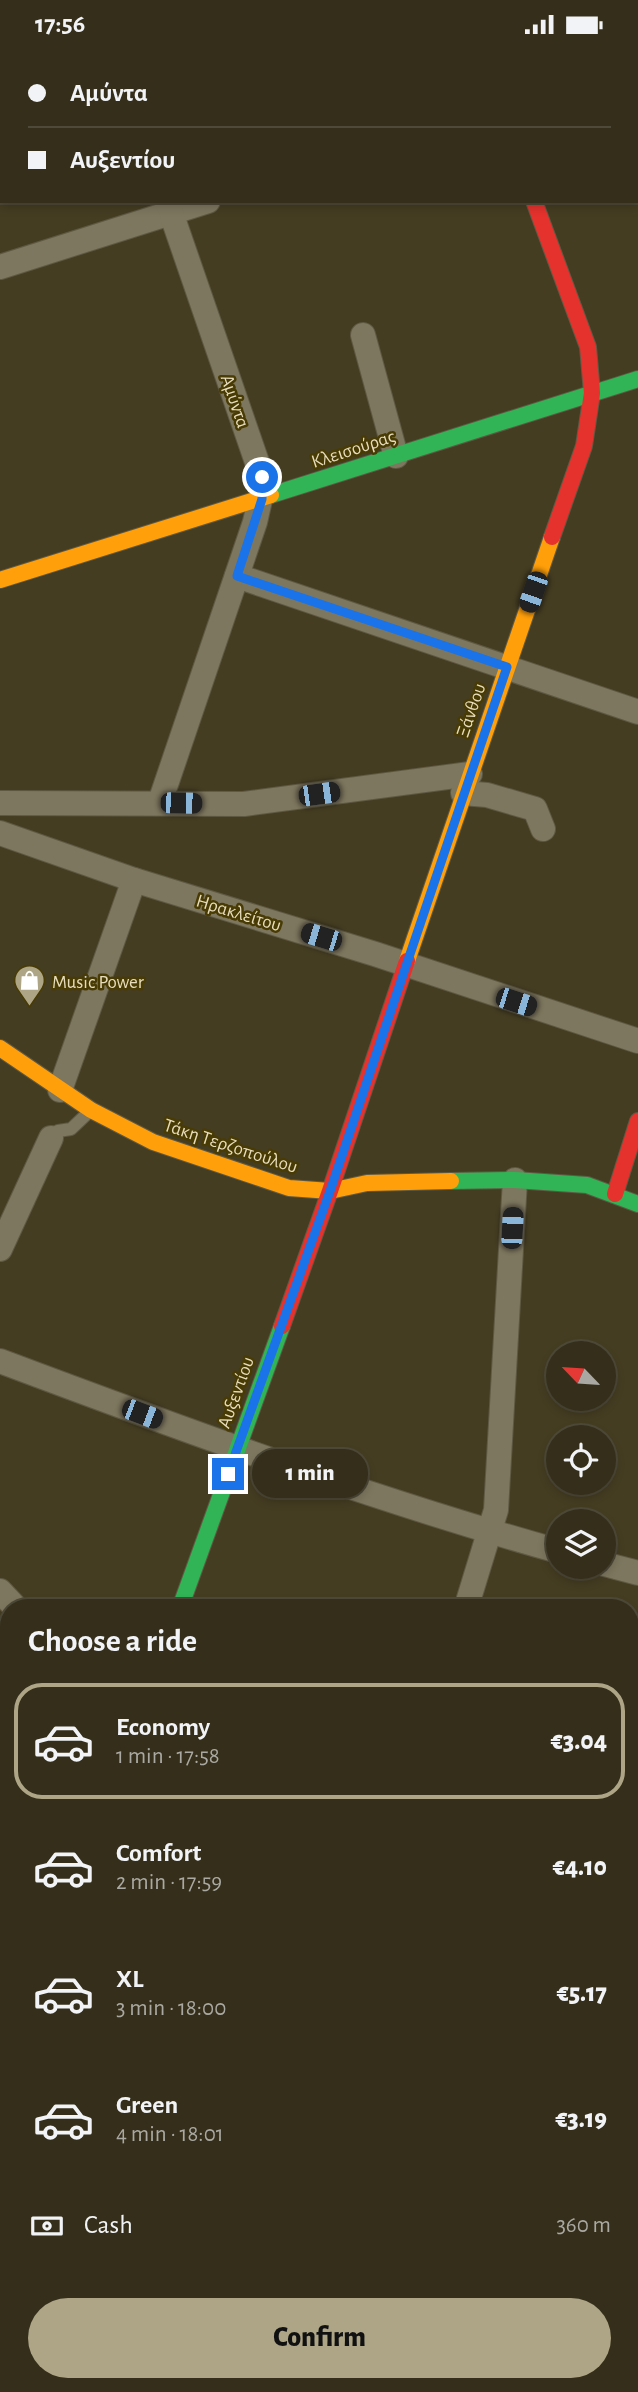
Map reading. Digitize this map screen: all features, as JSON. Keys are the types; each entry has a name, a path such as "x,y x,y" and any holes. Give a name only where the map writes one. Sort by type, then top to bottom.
{"main road":[{"name":"Ξάνθου","path":"330,1191 584,446 593,393 589,347 535,203"},
{"name":"Κλεισούρας","path":"0,580 638,379"},
{"name":"Τάκη Τερζοπούλου","path":"0,1048 91,1110 153,1142 289,1188 330,1191 367,1183 515,1180 587,1185 638,1204"},
{"path":"615,1194 636,1135"},
{"name":"Αυξεντίου","path":"187,1599 237,1448 330,1191"}],"street":[{"path":"0,267 169,207 195,203"},
{"name":"Αμύντα","path":"160,802 237,576 262,499 263,487 258,465 169,207"},
{"path":"363,335 396,456"},
{"path":"237,576 638,712"},
{"path":"0,803 244,804 467,784 487,795 535,809 543,829"},
{"name":"Ηρακλείτου","path":"0,833 134,880 638,1041"},
{"path":"60,1090 134,880"},
{"path":"0,1249 51,1138"},
{"path":"469,1599 496,1510 515,1180"},
{"path":"0,1361 237,1448 490,1532 546,1548"},
{"path":"616,1567 638,1573"},
{"path":"306,2392 315,2392"}],"lane":[{"path":"51,1138 58,1131 71,1129 91,1110"}],"traffic: fast":[{"path":"271,495 638,379"},
{"path":"451,1181 515,1180 587,1185 638,1204"},
{"path":"183,1599 282,1326"}],"traffic: slow":[{"path":"0,580 271,495"},
{"path":"407,961 552,537"},
{"path":"0,1048 91,1110 153,1142 289,1188 330,1191 367,1183 451,1181"}],"traffic: jam":[{"path":"535,203 588,347 592,393 584,446 552,537"},
{"path":"282,1326 407,961"},
{"path":"615,1194 638,1121"}],"place":[{"name":"Music Power","path":"29,1008"}],"route":[{"path":"228,1474 330,1191 507,667 237,576 262,499 262,477"}]}
